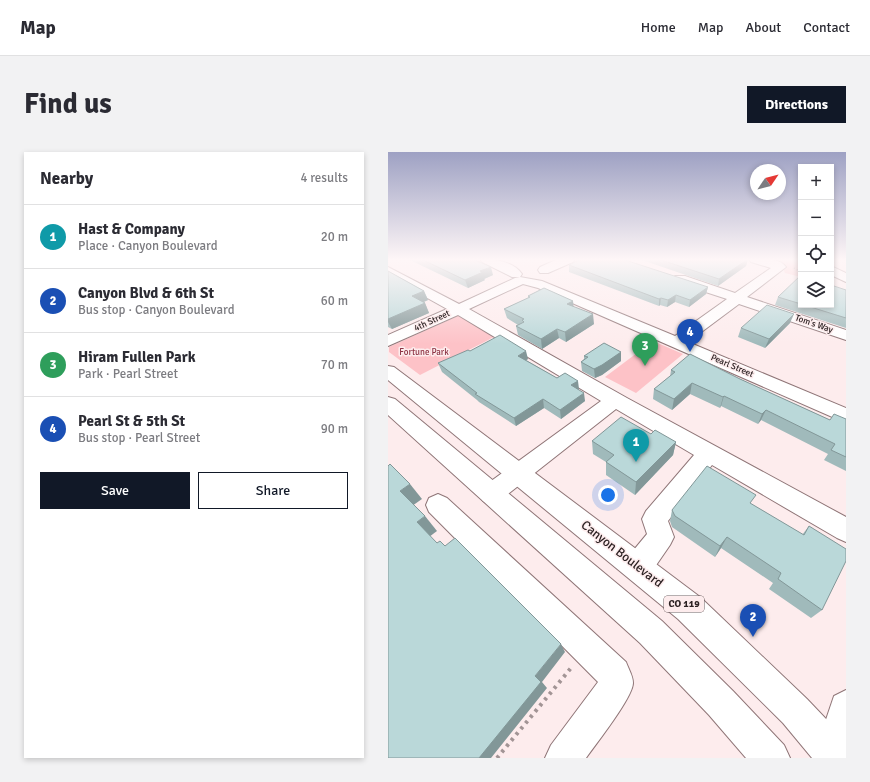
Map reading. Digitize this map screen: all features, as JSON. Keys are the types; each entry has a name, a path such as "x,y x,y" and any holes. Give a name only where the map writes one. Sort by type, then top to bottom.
{"street":[{"path":"418,287 846,530"},
{"name":"4th Street","path":"388,341 501,287"},
{"name":"Pearl Street","path":"548,287 846,401"},
{"name":"Tom's Way","path":"704,287 846,335"},
{"path":"682,339 751,287"},
{"name":"Pearl Street","path":"682,339 846,416"},
{"name":"Canyon Boulevard","path":"388,371 683,603 716,633 795,711 834,756"},
{"path":"491,494 615,400"},
{"path":"388,404 651,632 721,703 771,758"},
{"path":"638,567 661,537 655,519 709,453"},
{"path":"438,505 588,647 614,674 616,683 615,687 564,758"},
{"path":"834,756 846,708"}],"path":[{"path":"497,758 588,647"}],"green space":[{"name":"Fortune Park","path":"460,315 496,336 420,375 389,352 389,347"},
{"path":"653,341 683,354 636,393 605,377"}],"building":[{"path":"388,287 417,287 424,291 412,296 425,303 388,319"},
{"path":"628,287 708,287 690,300 676,295 668,300 661,298 659,299"},
{"path":"788,287 798,287 798,303 778,297"},
{"path":"834,287 838,287 846,290 846,318 814,308 834,308"},
{"path":"544,288 573,301 567,304 593,314 565,332 557,329 541,339 516,326 524,322 522,320 524,319 504,309 530,297 528,296"},
{"path":"767,305 794,314 769,339 741,328"},
{"path":"500,335 526,351 518,356 557,378 565,373 578,381 571,385 584,393 560,410 543,399 514,418 475,394 477,393 438,363 468,350 470,351"},
{"path":"604,343 621,352 594,369 581,362 588,357 584,356"},
{"path":"690,354 740,379 830,420 834,414 846,419 846,457 831,450 835,444 766,410 762,414 692,383 674,399 654,389 675,372 671,370"},
{"path":"621,417 651,434 655,430 676,442 636,482 606,462 614,455 592,441"},
{"path":"390,464 410,484 400,491 425,516 417,522 437,543 440,541 445,546 455,538 561,644 535,676 541,682 479,758 388,758 388,466"},
{"path":"707,466 756,495 750,503 804,535 809,526 846,549 846,561 822,610 778,579 781,573 727,537 720,546 675,516 672,510"}],"place":[{"name":"Pearl St & 5th St","path":"690,352"},
{"name":"Hiram Fullen Park","path":"645,366"},
{"name":"Hast & Company","path":"636,462"},
{"name":"Canyon Blvd & 6th St","path":"753,637"}]}
